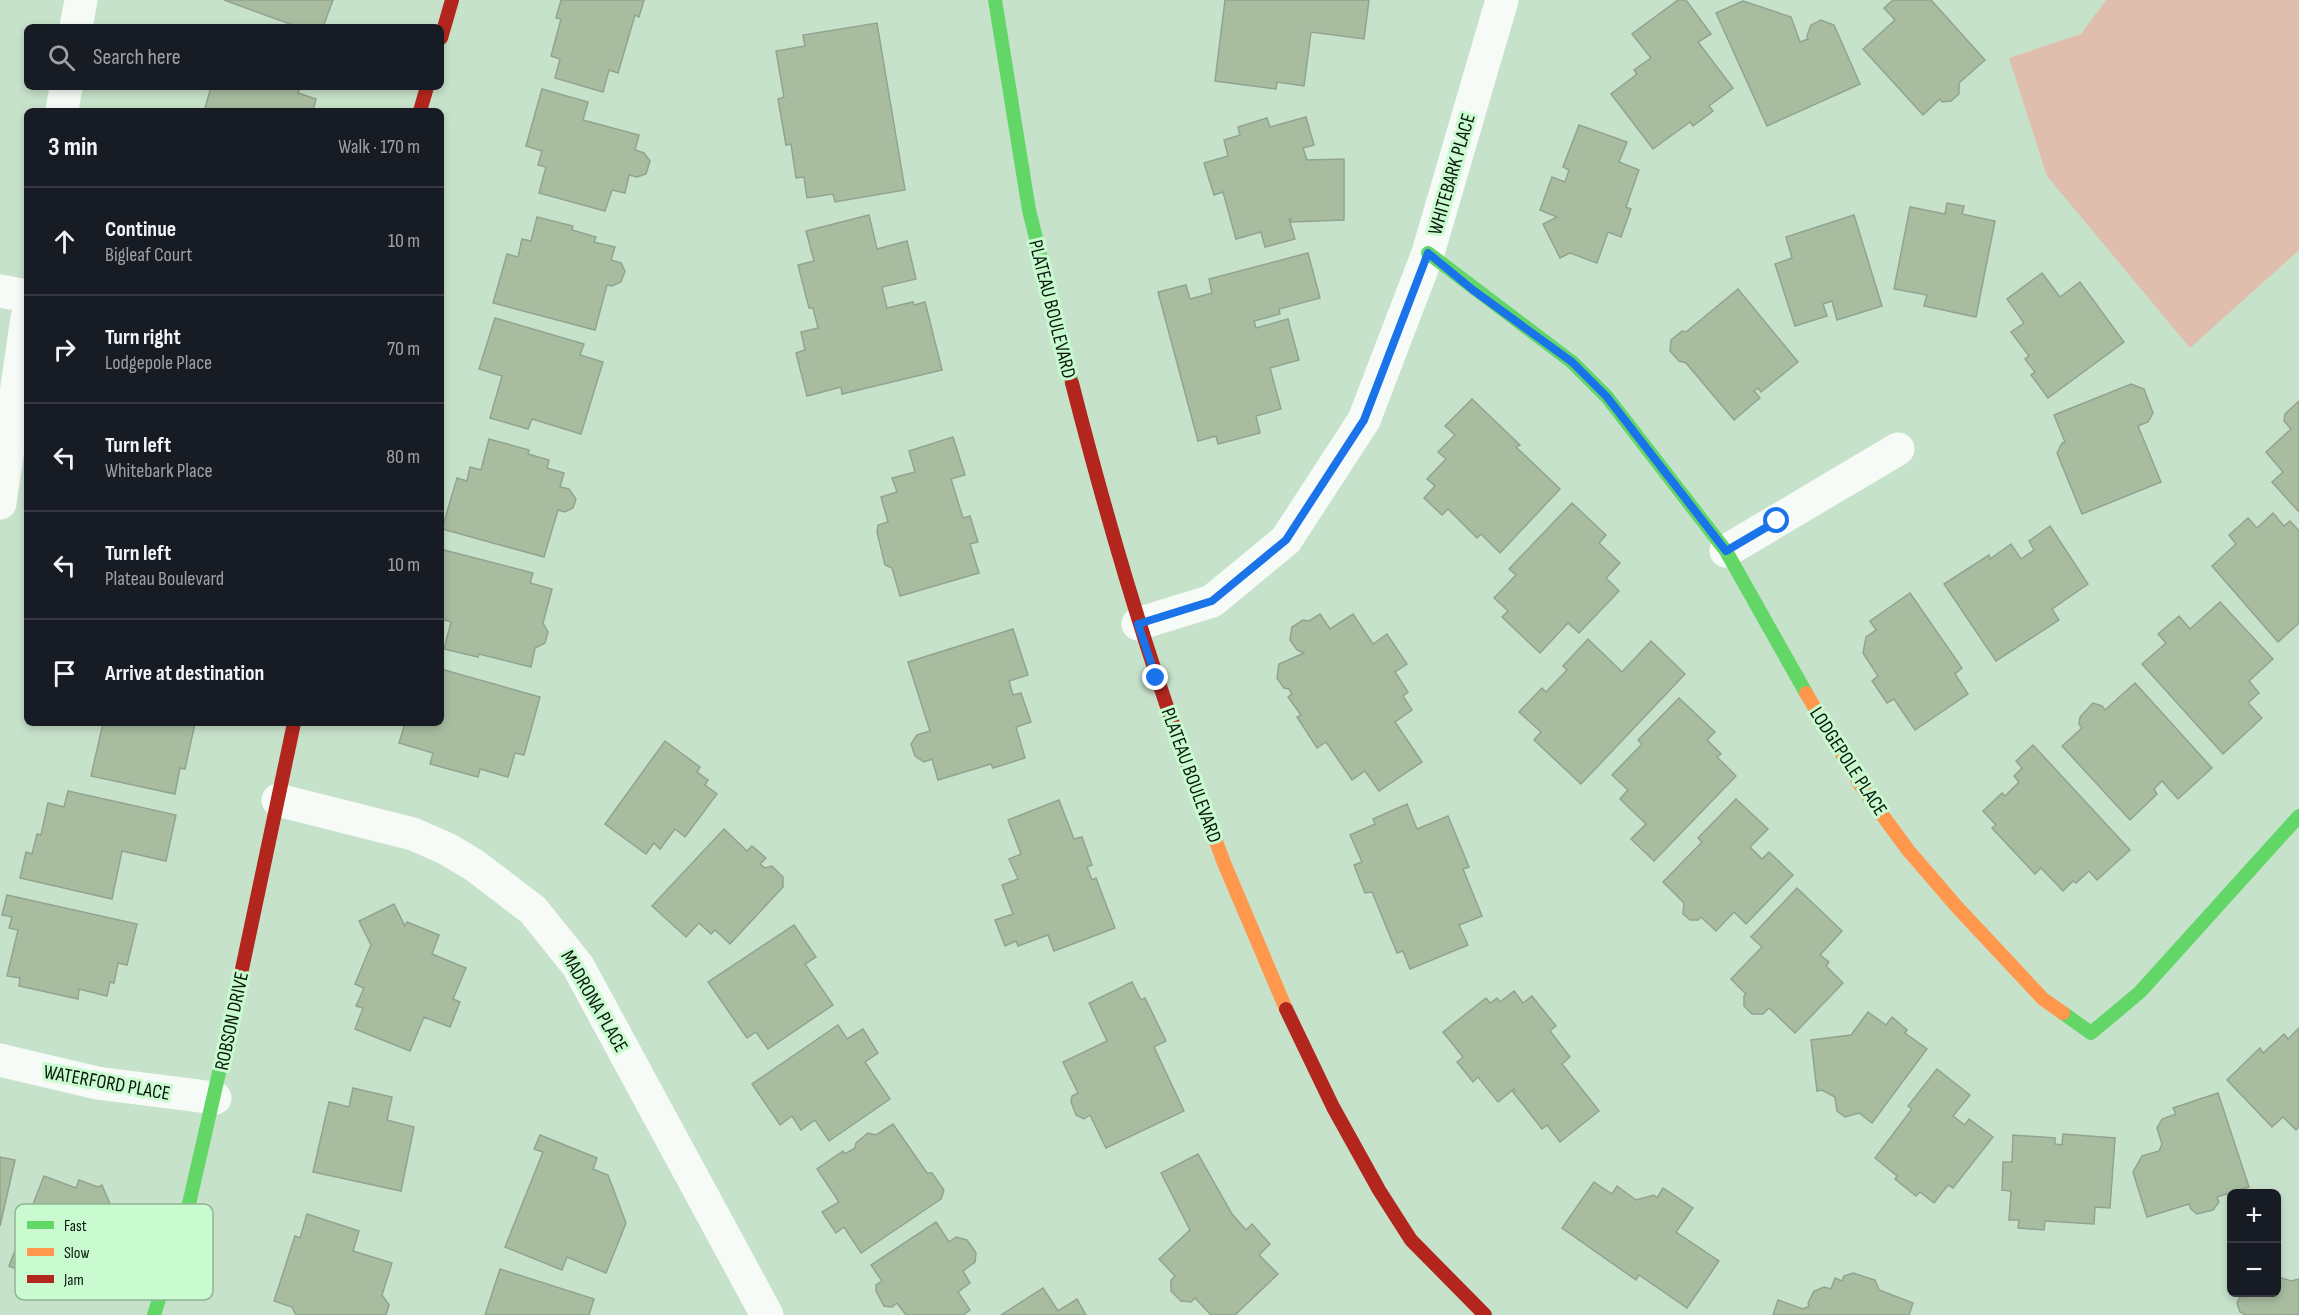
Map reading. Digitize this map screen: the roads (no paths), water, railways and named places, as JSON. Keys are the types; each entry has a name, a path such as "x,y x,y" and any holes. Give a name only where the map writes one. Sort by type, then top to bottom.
{"street":[{"path":"77,24 81,0"},
{"path":"444,28 452,0"},
{"name":"PLATEAU BOULEVARD","path":"994,0 1029,210 1097,481 1138,624 1224,863 1290,1019 1333,1107 1379,1190 1412,1240 1485,1315"},
{"name":"WHITEBARK PLACE","path":"1138,624 1212,601 1286,540 1364,420 1428,253 1502,0"},
{"path":"62,108 66,90"},
{"path":"421,108 426,90"},
{"name":"LODGEPOLE PLACE","path":"1428,253 1473,290 1572,362 1607,397 1726,551 1831,738 1861,786 1908,850 1957,908 2043,999 2091,1033 2140,992 2299,816"},
{"path":"0,291 24,295"},
{"path":"0,503 24,339"},
{"path":"1726,551 1898,449"},
{"name":"ROBSON DRIVE","path":"189,1204 215,1098 293,726"},
{"name":"MADRONA PLACE","path":"278,800 413,834 447,849 474,865 533,910 578,966 766,1315"},
{"name":"WATERFORD PLACE","path":"0,1060 30,1069 97,1083 215,1098"},
{"name":"ROBSON DRIVE","path":"154,1315 160,1300"}]}
